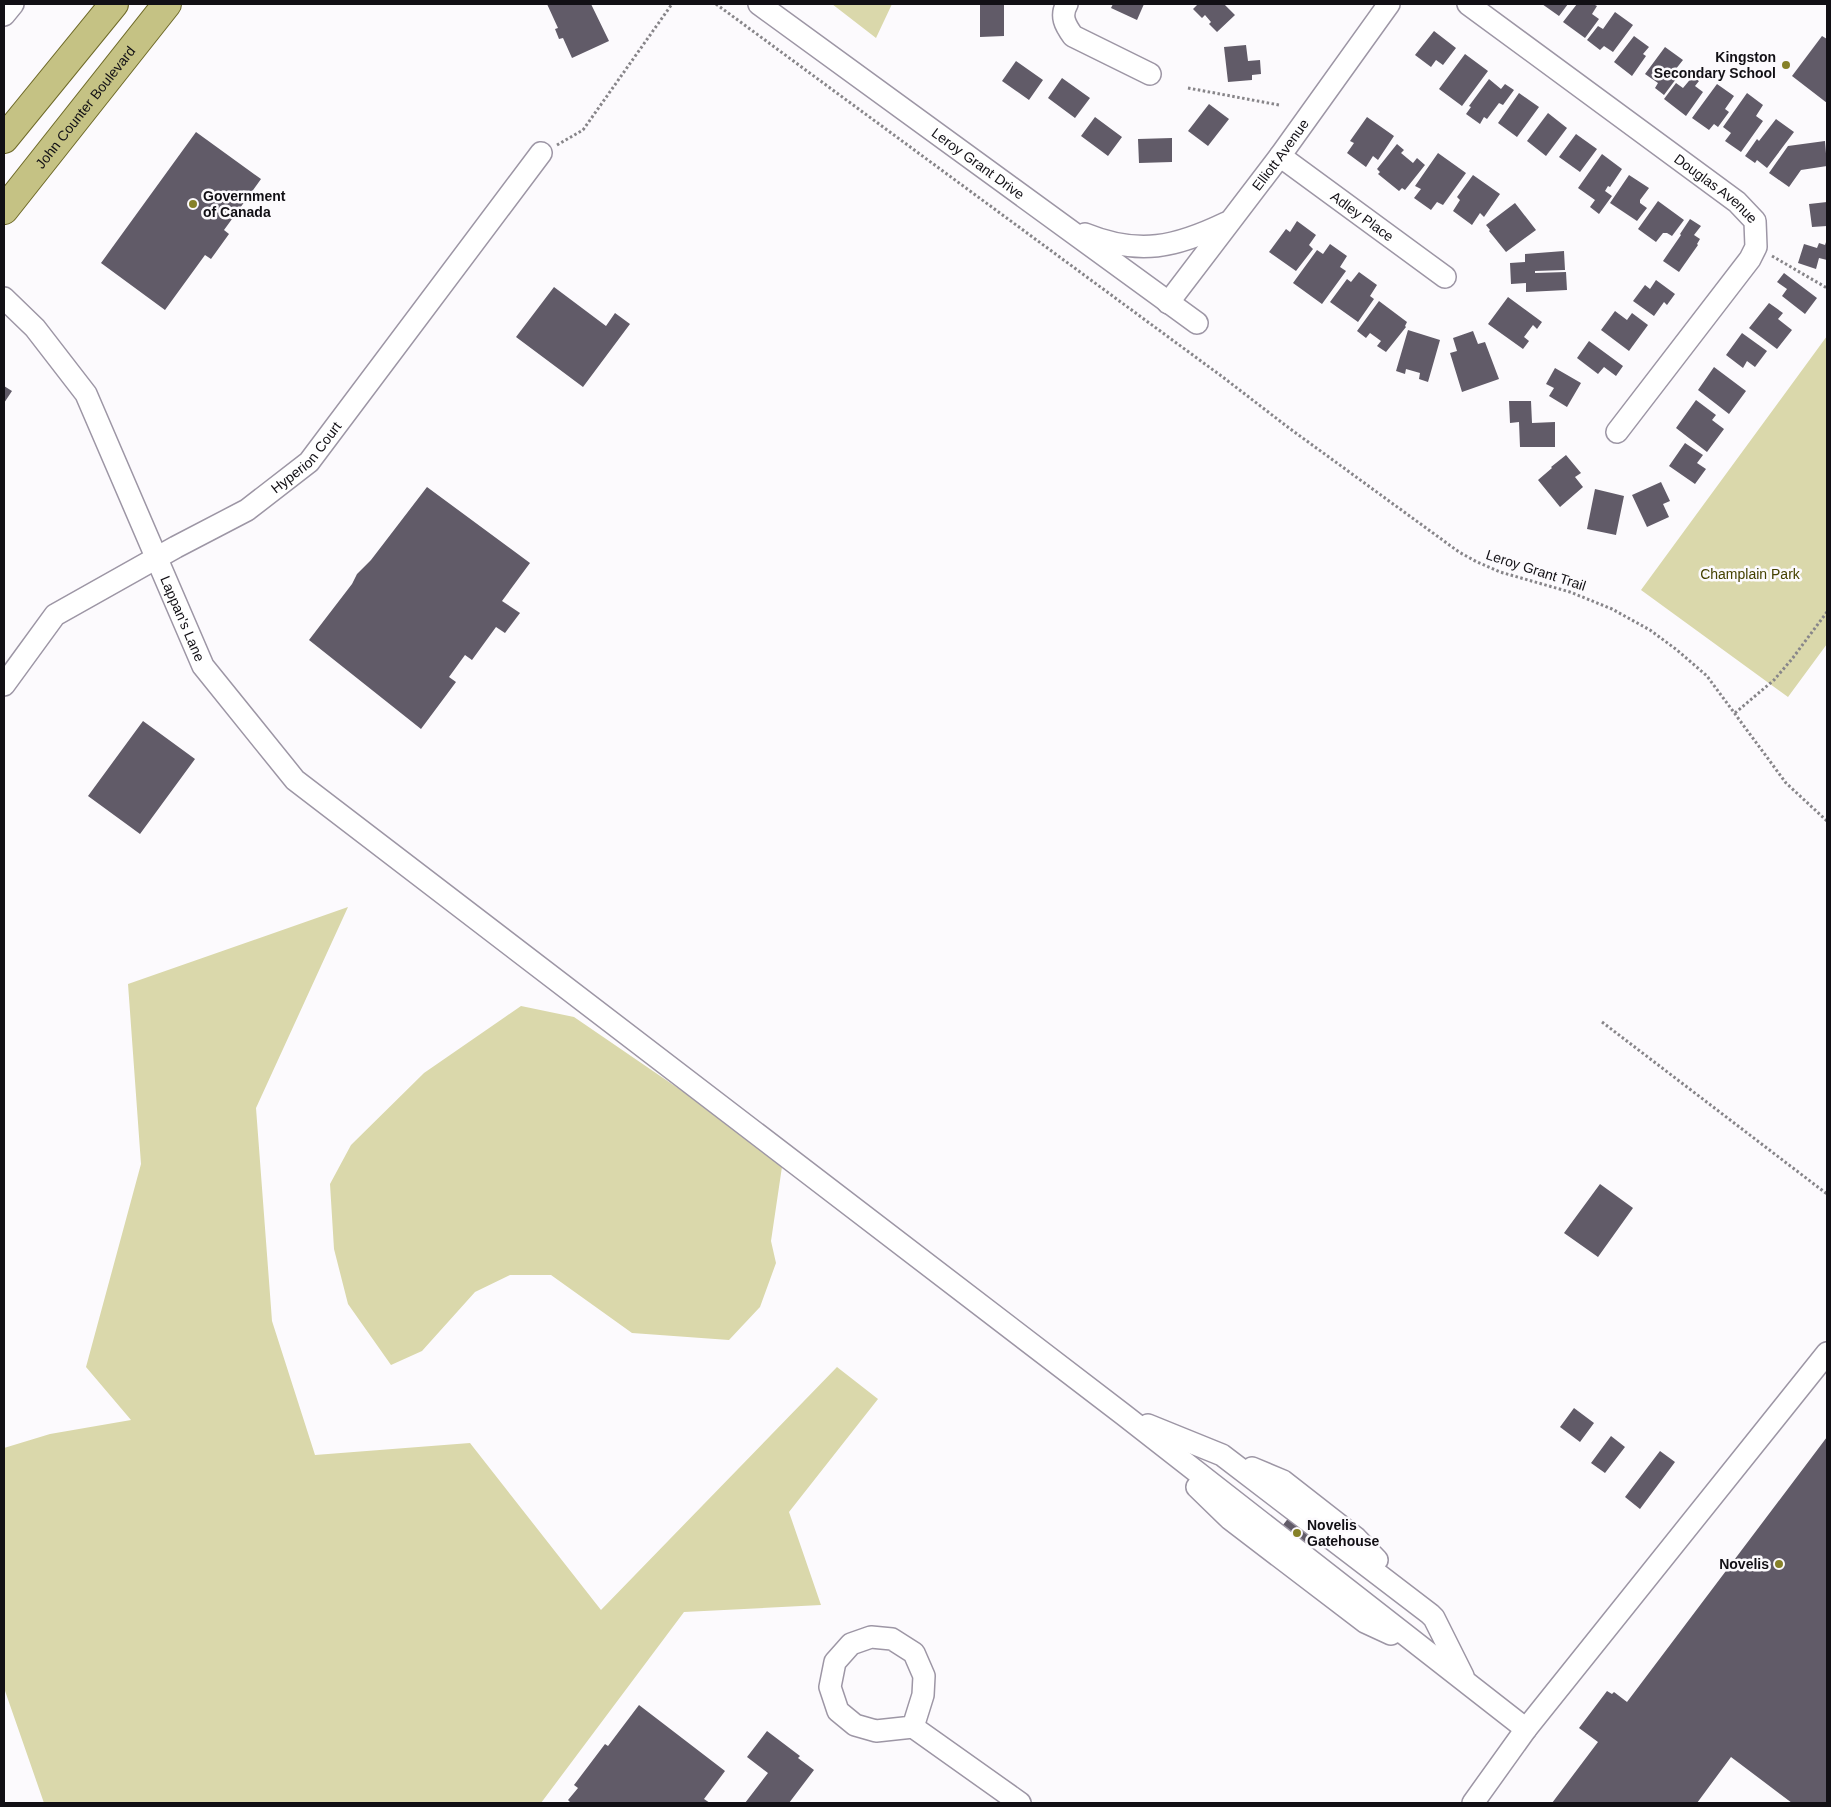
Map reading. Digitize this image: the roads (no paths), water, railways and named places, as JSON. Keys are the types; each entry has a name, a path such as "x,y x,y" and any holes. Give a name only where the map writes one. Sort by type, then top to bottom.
{"main road":[{"path":"4,140 114,4"},
{"name":"John Counter Boulevard","path":"4,210 167,4"}],"street":[{"path":"4,16 13,4"},
{"name":"Leroy Grant Drive","path":"759,4 1197,324"},
{"path":"1067,4 1063,10 1064,24 1072,36 1150,74"},
{"name":"Elliott Avenue","path":"1168,303 1280,156 1390,4"},
{"name":"Douglas Avenue","path":"1468,4 1738,202 1755,221 1756,247 1750,259 1617,432"},
{"name":"Hyperion Court","path":"4,685 55,615 247,510 309,462 541,153"},
{"name":"Adley Place","path":"1280,156 1445,277"},
{"path":"1059,223 1100,240 1118,245 1155,247 1200,236 1231,220"},
{"name":"Lappan's Lane","path":"4,298 36,328 86,394 203,666 295,780 1124,1415"},
{"path":"1473,1803 1526,1729 1827,1353"},
{"path":"1124,1415 1283,1481 1356,1538 1434,1618 1467,1683"},
{"path":"1124,1415 1526,1729"},
{"path":"913,1727 923,1695 924,1676 914,1653 892,1639 871,1636 851,1644 835,1662 830,1686 838,1711 855,1725 876,1731 913,1727 1020,1803"}],"place":[{"name":"Kingston Secondary School","path":"1786,65"},
{"name":"Government of Canada","path":"193,204"},
{"name":"Novelis Gatehouse","path":"1297,1533"},
{"name":"Novelis","path":"1779,1564"}],"park label":[{"name":"Champlain Park","path":"1750,574"}]}
